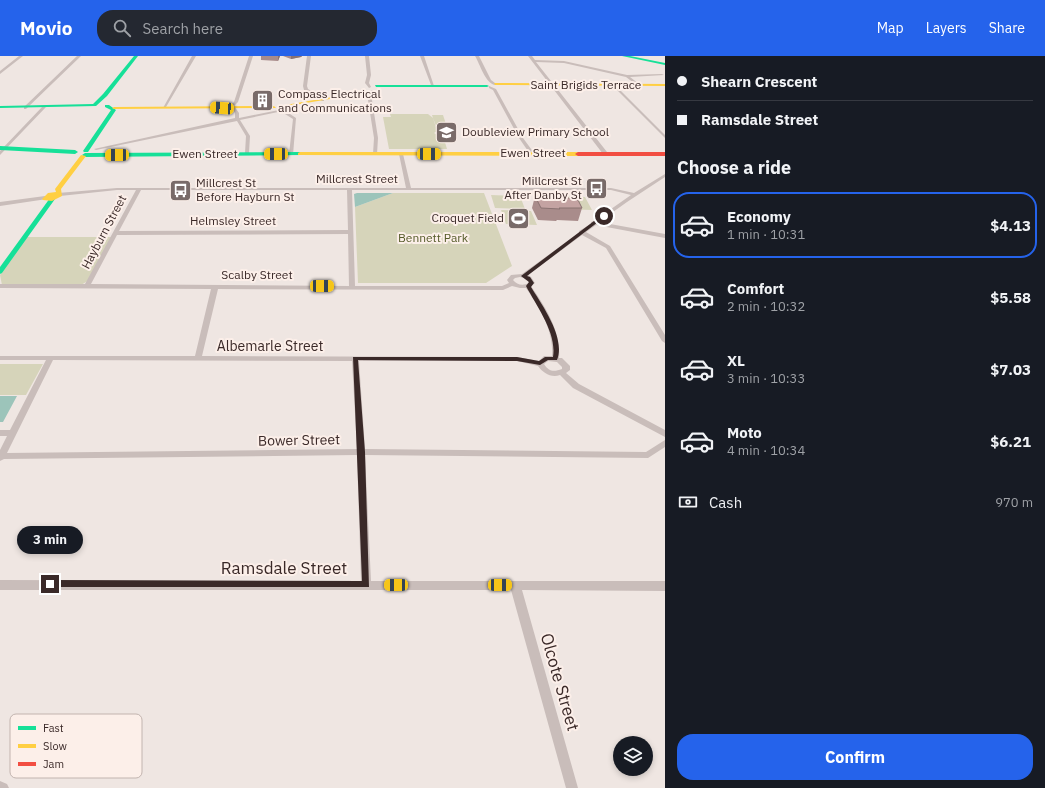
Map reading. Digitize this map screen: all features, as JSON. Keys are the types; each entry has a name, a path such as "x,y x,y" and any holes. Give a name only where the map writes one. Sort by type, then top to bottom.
{"main road":[{"path":"0,272 82,153 102,106 136,56"},
{"path":"624,56 665,64"},
{"name":"Saint Brigids Terrace","path":"0,107 212,107 279,110 370,89 401,85 665,85"},
{"name":"Ewen Street","path":"2,150 124,154 357,154 377,152 401,154 528,151 665,154"},
{"path":"0,265 53,196"}],"street":[{"path":"0,73 21,56"},
{"path":"25,107 79,56"},
{"path":"164,107 194,56"},
{"path":"247,153 248,136 235,109 251,56"},
{"path":"309,56 305,86 306,90 323,100"},
{"path":"367,56 377,152"},
{"path":"422,56 433,85"},
{"path":"477,56 528,151"},
{"path":"530,56 605,153"},
{"path":"534,61 564,62 628,76 662,75"},
{"path":"628,76 638,85"},
{"path":"614,85 665,137"},
{"path":"2,150 43,107"},
{"path":"82,153 235,109"},
{"path":"279,110 295,119 291,154"},
{"path":"401,154 409,189"},
{"path":"636,193 639,189 665,171"},
{"path":"523,276 593,223 665,175"},
{"name":"Millcrest Street","path":"0,204 105,189 612,189 636,193"},
{"name":"Hayburn Street","path":"87,286 140,189"},
{"path":"349,189 352,287"},
{"path":"593,223 665,236"},
{"name":"Helmsley Street","path":"117,233 350,232"},
{"path":"581,232 608,247 665,341"},
{"name":"Scalby Street","path":"512,284 510,280 513,276 523,276"},
{"path":"523,276 529,278 532,283 528,286 548,322 557,347 555,359"},
{"name":"Scalby Street","path":"0,286 503,288 512,284 520,287 528,286"},
{"path":"198,359 215,286"},
{"name":"Albemarle Street","path":"0,358 517,359 540,364 545,371 556,374 562,373"},
{"path":"355,358 361,452 366,585"},
{"path":"540,364 547,358 555,359 566,366 566,370 562,373 576,386 665,434"},
{"path":"0,457 50,359"},
{"path":"0,433 12,433"},
{"name":"Bower Street","path":"0,457 361,452 648,455 665,443"},
{"name":"Ramsdale Street","path":"0,585 665,586"},
{"name":"Olcote Street","path":"515,585 572,788"}],"green space":[{"path":"390,114 428,114 433,118 437,131 434,133 444,139 447,149 389,149 383,117 391,117"},
{"path":"432,115 443,115 448,130 438,131"},
{"name":"Bennett Park","path":"393,193 484,193 512,266 486,283 358,283 355,207"},
{"name":"Croquet Field","path":"491,195 520,196 525,209 495,208"},
{"path":"557,196 585,197 592,210 562,209"},
{"name":"Croquet Field","path":"501,210 531,211 537,225 506,224"},
{"path":"26,237 111,237 91,279 81,285 2,285 0,275"},
{"path":"0,364 43,364 26,395 0,395"}],"water":[{"path":"393,193 355,207 354,194"},
{"path":"0,396 17,396 3,422 0,422"}],"building":[{"path":"535,196 564,197 578,200 582,208 541,208"}],"traffic: fast":[{"path":"94,105 105,95 136,56"},
{"path":"624,56 665,64"},
{"path":"376,86 487,86"},
{"path":"0,107 92,105"},
{"path":"86,151 114,110 107,106"},
{"path":"0,148 75,152"},
{"path":"85,155 300,154"},
{"path":"0,272 52,199"}],"traffic: slow":[{"path":"495,84 665,85"},
{"path":"282,106 365,92"},
{"path":"114,108 274,107"},
{"path":"300,154 401,154"},
{"path":"394,154 578,154"},
{"path":"59,193 50,194 45,199 52,199 60,195 58,189 83,156"}],"traffic: jam":[{"path":"578,154 665,154"}],"place":[{"name":"Compass Electrical and Communications","path":"263,101"},
{"name":"Doubleview Primary School","path":"447,132"},
{"name":"Millcrest St After Danby St","path":"597,188"},
{"name":"Millcrest St Before Hayburn St","path":"180,190"},
{"name":"Croquet Field","path":"519,218"}],"route":[{"path":"50,584 366,585 361,452 355,358 517,359 540,364 542,360 547,358 555,359 557,347 548,322 528,286 532,283 529,278 523,276 604,216"}]}
